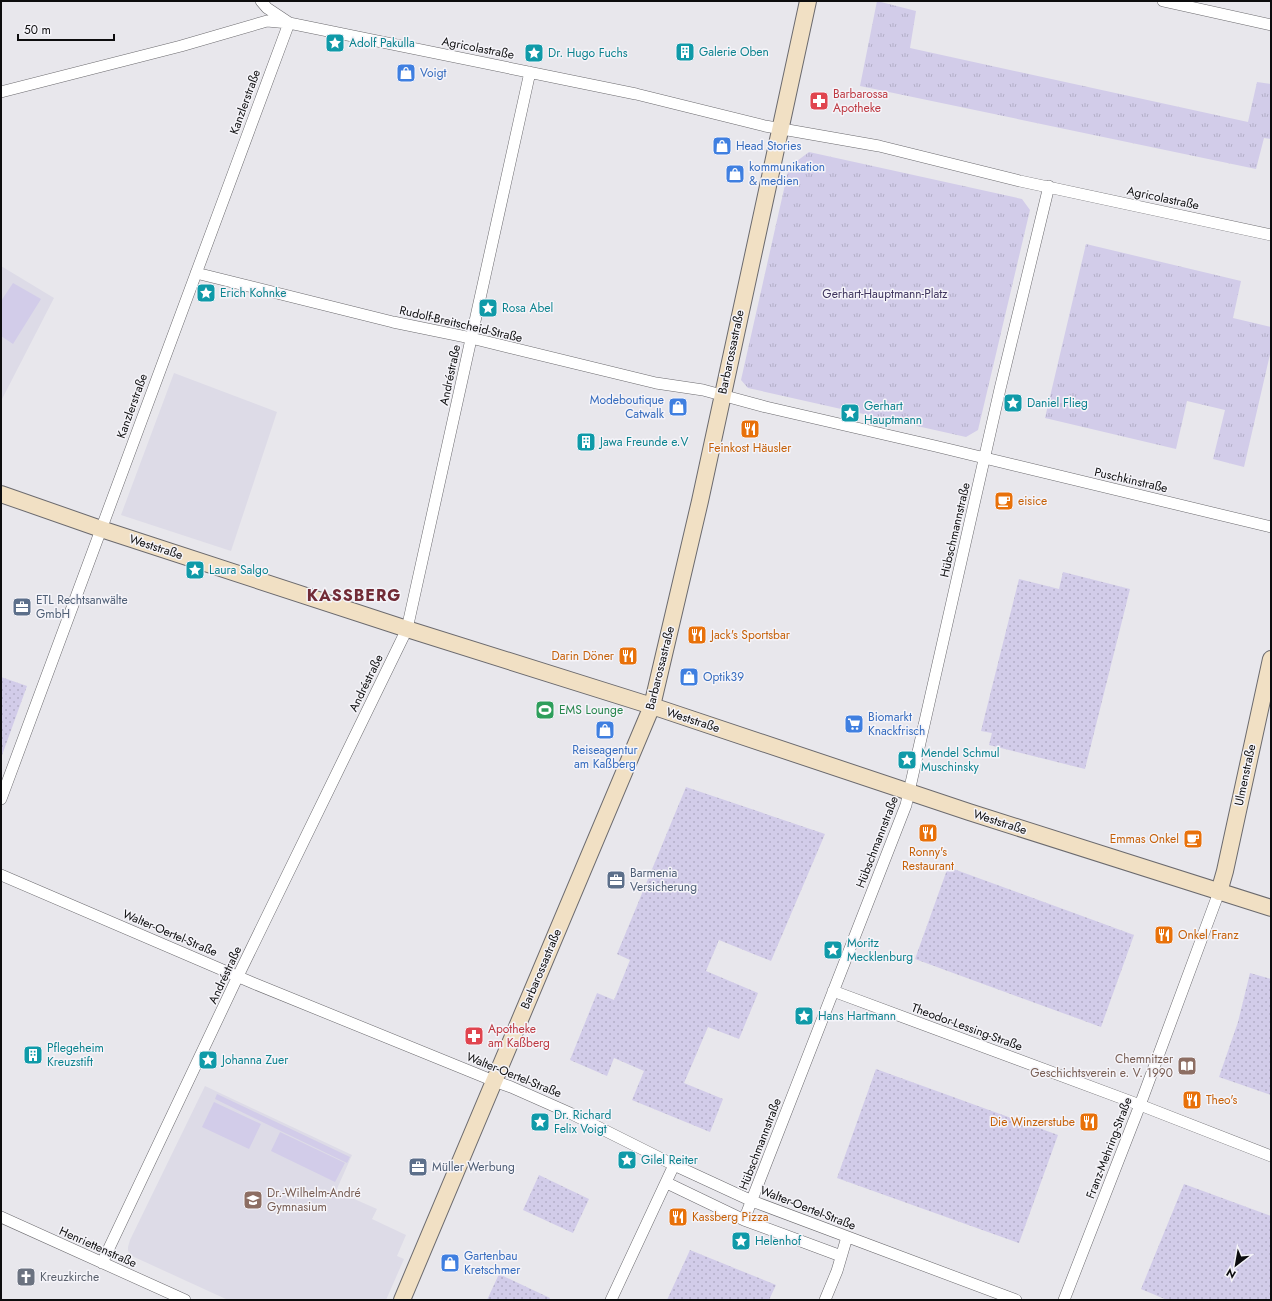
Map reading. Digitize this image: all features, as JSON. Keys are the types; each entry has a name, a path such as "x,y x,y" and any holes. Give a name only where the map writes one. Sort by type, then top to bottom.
{"street":[{"path":"261,1 267,8 289,22"},
{"name":"Barbarossastraße","path":"402,1300 652,706 700,501 808,1"},
{"path":"1163,1 1271,25"},
{"path":"1,92 174,48 268,21 289,22"},
{"name":"Agricolastraße","path":"289,22 636,94 780,129"},
{"name":"Kanzlerstraße","path":"1,799 289,22"},
{"name":"Andréstraße","path":"102,1263 238,976 407,629 530,72"},
{"path":"722,395 766,407 985,458 1049,186 979,171 879,146 780,129"},
{"name":"Agricolastraße","path":"1049,186 1271,235"},
{"name":"Rudolf-Breitscheid-Straße","path":"196,273 393,322 471,338 656,383 703,390 722,395"},
{"name":"Puschkinstraße","path":"985,458 1271,527"},
{"name":"Hübschmannstraße","path":"744,1220 906,805 985,458"},
{"name":"Weststraße","path":"1,494 101,529 407,629 652,706 910,791 969,812 1271,908"},
{"name":"Ulmenstraße","path":"1219,892 1225,871 1271,659"},
{"name":"Walter-Oertel-Straße","path":"1,875 238,976 511,1087 572,1114 674,1165 752,1201 1016,1300"},
{"name":"Franz-Mehring-Straße","path":"1064,1300 1140,1105 1219,892"},
{"name":"Theodor-Lessing-Straße","path":"833,991 1140,1105 1271,1156"},
{"path":"611,1300 674,1165"},
{"path":"666,1183 744,1220 842,1256"},
{"name":"Henriettenstraße","path":"1,1217 185,1300"},
{"path":"825,1300 842,1256 847,1237"}],"shaded area":[{"path":"1,266 54,298 1,401"},
{"path":"174,373 277,412 231,551 121,515"},
{"name":"Dr.-Wilhelm-André Gymnasium","path":"205,1086 352,1155 336,1191 377,1209 372,1219 406,1235 397,1256 404,1259 386,1300 228,1300 132,1256 128,1251 130,1240"}],"green space":[{"path":"877,1 916,11 910,48 1248,122 1257,82 1271,84 1271,139 1264,138 1256,169 860,86"},
{"name":"Gerhart-Hauptmann-Platz","path":"809,152 1022,199 1030,210 978,430 966,437 748,388 741,380 789,167"},
{"path":"1086,244 1241,281 1233,318 1271,327 1271,350 1244,467 1213,459 1225,410 1187,401 1176,449 1045,418"},
{"path":"13,283 41,299 13,344 1,336 1,301"},
{"path":"1063,572 1130,589 1085,769 989,745 992,733 981,731 1019,579 1059,589"},
{"path":"1,677 27,686 1,758"},
{"path":"686,787 825,834 771,961 719,940 706,971 758,993 739,1039 708,1027 684,1083 723,1099 710,1132 632,1100 644,1071 614,1058 607,1076 570,1060 597,993 614,1000 630,960 617,954"},
{"path":"948,867 1134,935 1101,1027 915,959"},
{"path":"1250,973 1271,979 1271,1095 1219,1077 1238,1022"},
{"path":"876,1069 1058,1135 1019,1243 837,1178"},
{"path":"217,1094 350,1157 347,1163 215,1099"},
{"path":"214,1102 261,1124 249,1149 202,1127"},
{"path":"280,1132 345,1163 335,1182 271,1151"},
{"path":"539,1175 589,1199 573,1233 523,1210"},
{"path":"1184,1184 1271,1216 1271,1300 1167,1300 1141,1289"},
{"path":"690,1250 776,1285 769,1300 667,1300"},
{"path":"499,1274 550,1298 549,1300 487,1300"}],"place":[{"name":"Adolf Pakulla","path":"335,43"},
{"name":"Galerie Oben","path":"685,52"},
{"name":"Dr. Hugo Fuchs","path":"534,53"},
{"name":"Voigt","path":"406,73"},
{"name":"Barbarossa Apotheke","path":"819,101"},
{"name":"Head Stories","path":"722,146"},
{"name":"kommunikation & medien","path":"735,174"},
{"name":"Erich Kohnke","path":"206,293"},
{"name":"Rosa Abel","path":"488,308"},
{"name":"Daniel Flieg","path":"1013,403"},
{"name":"Modeboutique Catwalk","path":"678,407"},
{"name":"Gerhart Hauptmann","path":"850,413"},
{"name":"Feinkost Häusler","path":"750,429"},
{"name":"Jawa Freunde e.V","path":"586,442"},
{"name":"eisice","path":"1004,501"},
{"name":"Laura Salgo","path":"195,570"},
{"name":"ETL Rechtsanwälte GmbH","path":"22,607"},
{"name":"Jack's Sportsbar","path":"697,635"},
{"name":"Darin Döner","path":"628,656"},
{"name":"Optik39","path":"689,677"},
{"name":"EMS Lounge","path":"545,710"},
{"name":"Biomarkt Knackfrisch","path":"854,724"},
{"name":"Reiseagentur am Kaßberg","path":"605,730"},
{"name":"Mendel Schmul Muschinsky","path":"907,760"},
{"name":"Ronny's Restaurant","path":"928,833"},
{"name":"Emmas Onkel","path":"1193,839"},
{"name":"Barmenia Versicherung","path":"616,880"},
{"name":"Onkel Franz","path":"1164,935"},
{"name":"Moritz Mecklenburg","path":"833,950"},
{"name":"Hans Hartmann","path":"804,1016"},
{"name":"Apotheke am Kaßberg","path":"474,1036"},
{"name":"Pflegeheim Kreuzstift","path":"33,1055"},
{"name":"Johanna Zuer","path":"208,1060"},
{"name":"Chemnitzer Geschichtsverein e. V. 1990","path":"1187,1066"},
{"name":"Theo's","path":"1192,1100"},
{"name":"Dr. Richard Felix Voigt","path":"540,1122"},
{"name":"Die Winzerstube","path":"1089,1122"},
{"name":"Gilel Reiter","path":"627,1160"},
{"name":"Müller Werbung","path":"418,1167"},
{"name":"Dr.-Wilhelm-André Gymnasium","path":"253,1200"},
{"name":"Kassberg Pizza","path":"678,1217"},
{"name":"Helenhof","path":"741,1241"},
{"name":"Gartenbau Kretschmer","path":"450,1263"},
{"name":"Kreuzkirche","path":"26,1277"}],"district":[{"name":"KASSBERG","path":"354,595"}]}
